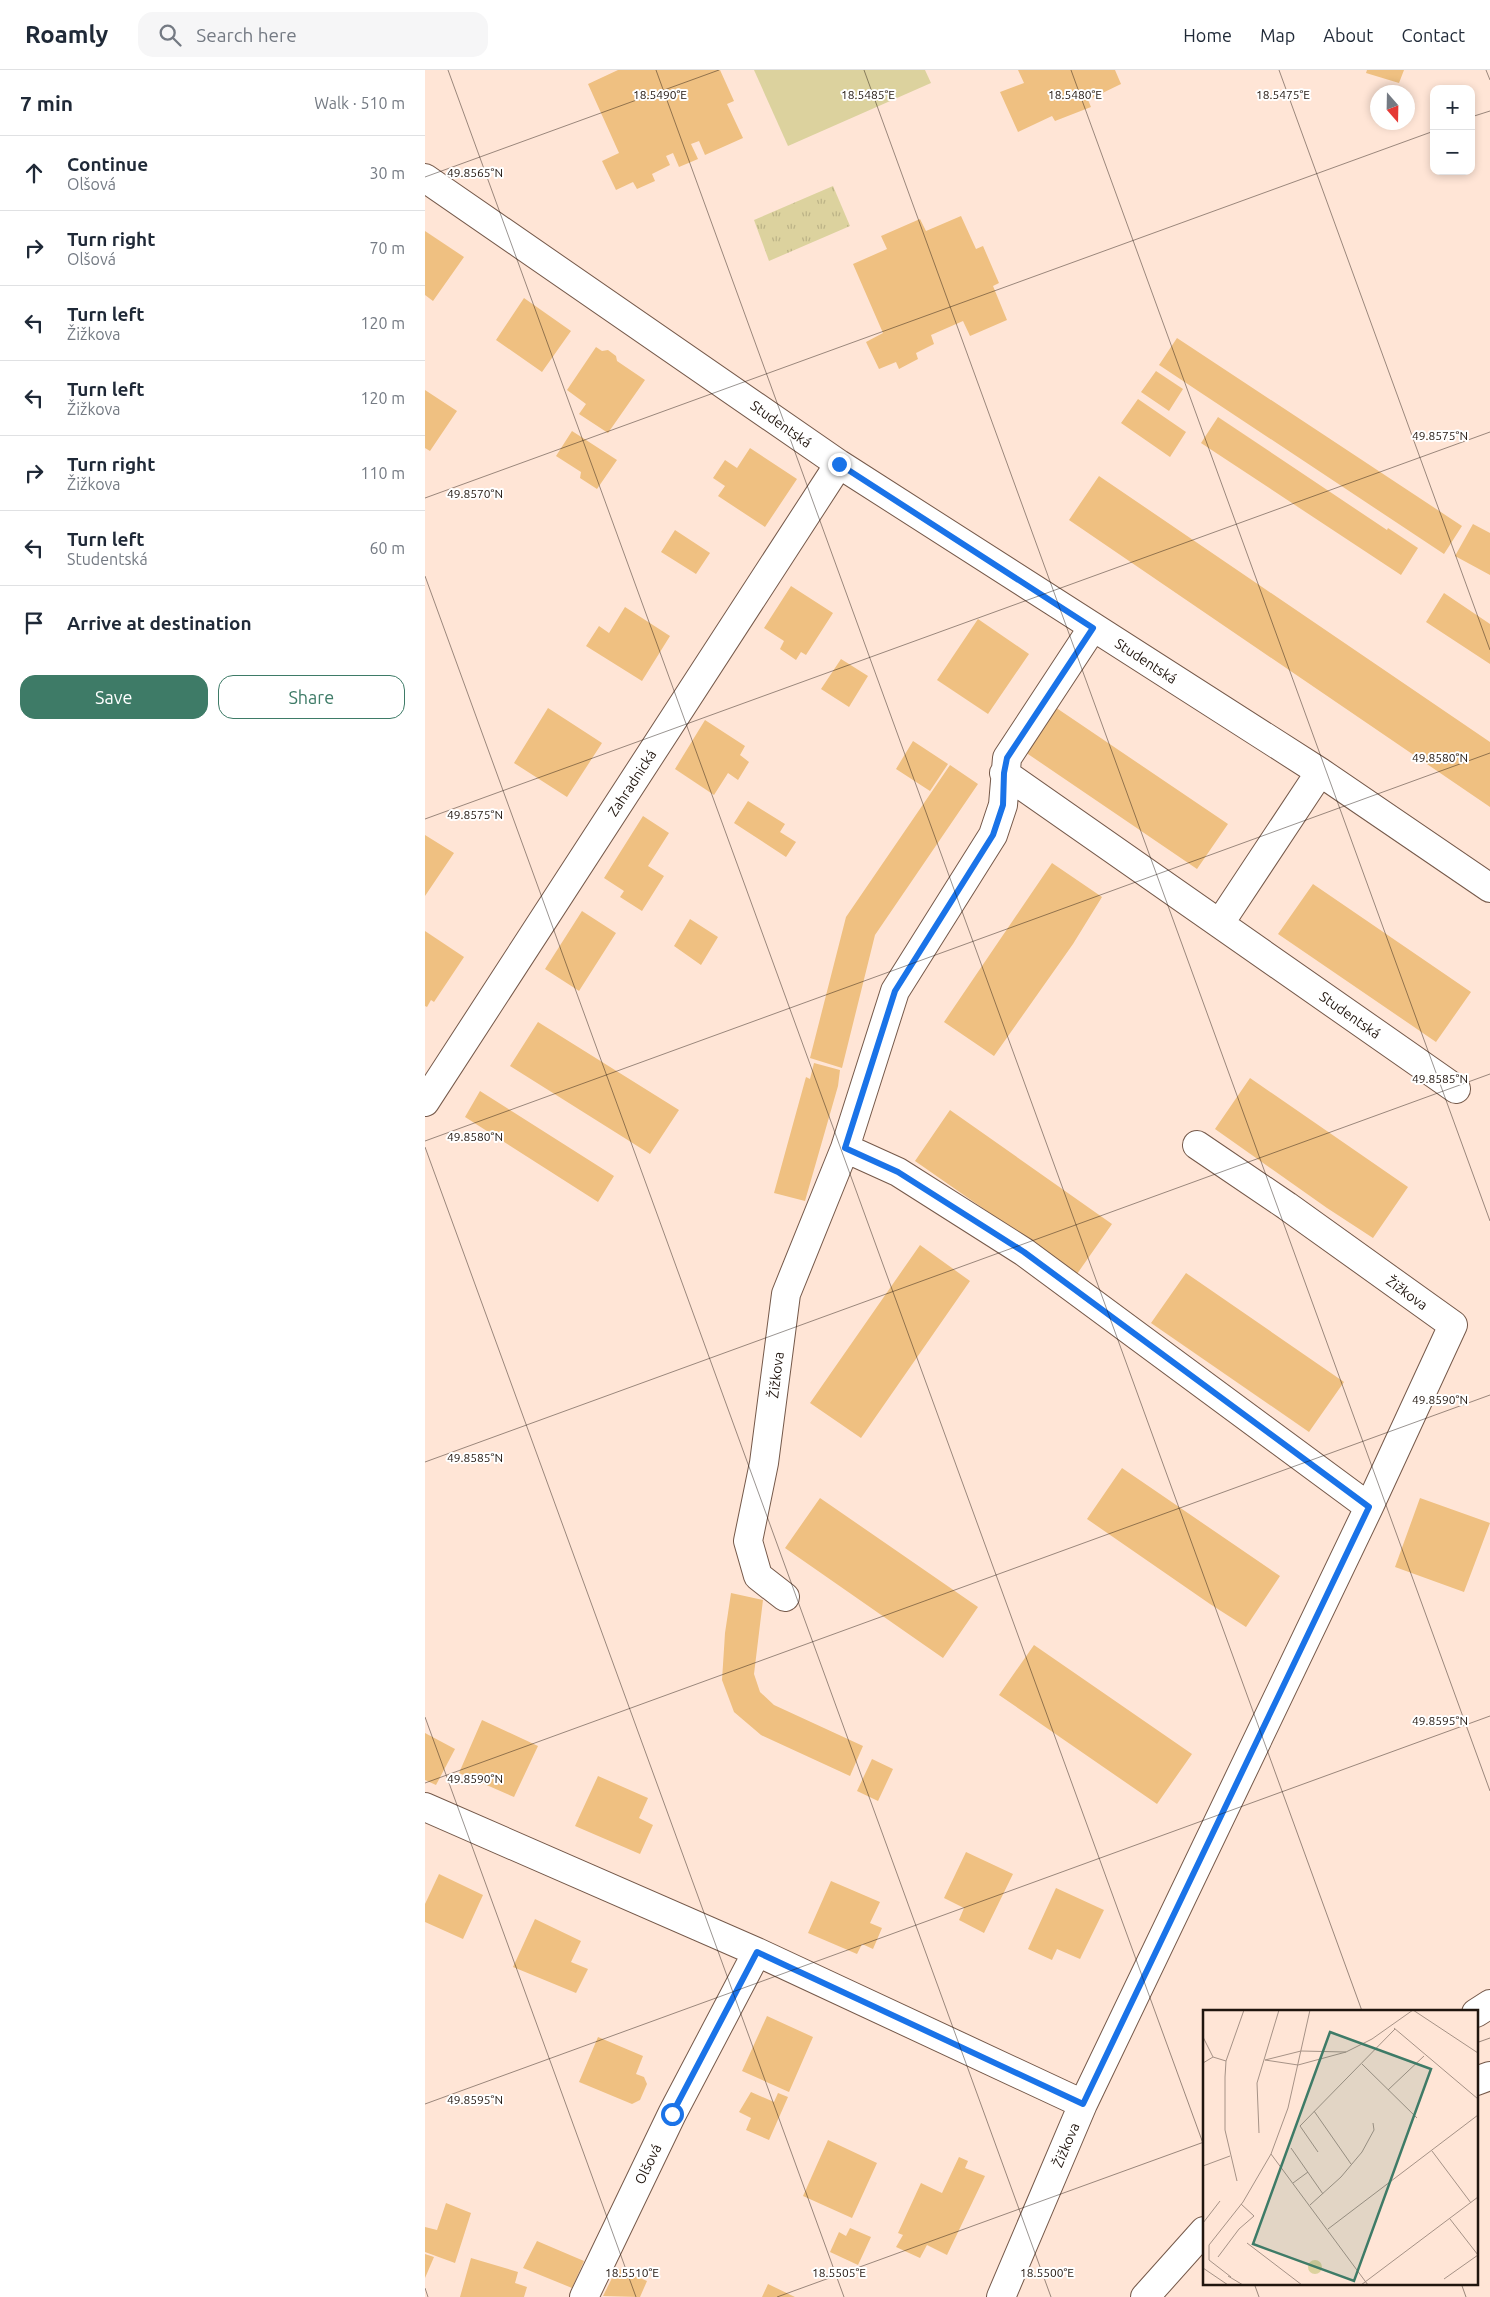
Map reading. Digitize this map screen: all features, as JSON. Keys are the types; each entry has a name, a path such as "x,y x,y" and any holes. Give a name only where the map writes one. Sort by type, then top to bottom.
{"street":[{"name":"Studentská","path":"425,178 839,464 1320,772 1490,888"},
{"name":"Zahradnická","path":"425,1102 839,464"},
{"name":"Žižkova","path":"785,1597 758,1576 748,1541 765,1463 787,1294 845,1148 895,991 993,835 1003,805 1004,773 1007,758 1093,628"},
{"path":"1220,923 1320,772"},
{"name":"Studentská","path":"1004,773 1456,1088"},
{"name":"Žižkova","path":"1001,2297 1083,2104 1369,1507 1453,1325 1287,1206 1197,1145"},
{"path":"845,1148 898,1172 1024,1252 1369,1507"},
{"path":"425,1807 757,1952 1083,2104"},
{"name":"Olšová","path":"584,2297 672,2114 757,1952"},
{"path":"1477,2012 1490,2004"},
{"path":"1477,2080 1490,2076"},
{"path":"1145,2297 1203,2232"}],"green space":[{"path":"754,70 925,70 931,83 788,146"},
{"path":"833,186 850,226 769,261 754,220"}],"building":[{"path":"618,70 720,70 734,101 727,104 743,138 705,155 699,141 691,144 698,159 679,167 673,153 666,156 670,165 652,174 655,181 637,189 633,182 616,190 602,161 619,153 588,84"},
{"path":"1018,70 1115,70 1121,84 1088,100 1091,107 1055,121 1052,116 1018,132 1000,92 1024,83"},
{"path":"1367,70 1404,70 1399,83 1366,73"},
{"path":"961,216 976,249 983,246 999,283 993,286 1007,320 970,336 963,321 931,335 934,344 916,353 918,359 899,369 896,362 879,369 866,342 883,333 853,264 887,249 881,236 920,219 926,231"},
{"path":"425,231 464,257 433,301 425,295"},
{"path":"524,298 571,331 542,372 496,340"},
{"path":"1177,338 1462,526 1444,554 1159,365"},
{"path":"596,347 602,351 608,350 616,356 617,361 645,380 608,433 579,414 586,404 567,390"},
{"path":"1156,371 1183,389 1169,411 1141,392"},
{"path":"425,390 457,411 430,451 425,448"},
{"path":"1138,399 1186,432 1170,457 1121,423"},
{"path":"1218,417 1387,530 1388,528 1418,548 1401,575 1201,443"},
{"path":"572,431 617,460 597,489 580,478 581,472 556,456"},
{"path":"750,448 797,479 765,527 718,496 725,486 713,478 725,460 737,468"},
{"path":"1099,476 1490,742 1490,807 1069,520"},
{"path":"1473,524 1490,533 1490,575 1455,556"},
{"path":"675,530 710,553 696,574 661,552"},
{"path":"791,586 833,613 806,655 801,652 796,660 780,649 784,641 764,628"},
{"path":"1444,593 1490,624 1490,664 1426,622"},
{"path":"625,607 670,636 642,681 586,646 599,626 609,633"},
{"path":"978,619 1029,654 988,714 937,680"},
{"path":"841,659 868,676 849,707 821,689"},
{"path":"1055,707 1228,824 1197,869 1025,752"},
{"path":"548,708 602,743 567,797 514,763"},
{"path":"705,720 745,746 740,755 749,762 738,780 728,773 714,795 675,769"},
{"path":"913,741 948,764 930,791 896,769"},
{"path":"950,765 978,784 875,935 842,1068 810,1058 846,917"},
{"path":"748,801 785,824 780,832 796,842 786,857 734,823"},
{"path":"643,816 669,833 648,866 664,876 642,911 620,897 624,891 604,878"},
{"path":"425,835 454,853 425,896"},
{"path":"1052,863 1102,897 1073,944 994,1056 944,1022"},
{"path":"1313,884 1471,992 1436,1042 1278,934"},
{"path":"582,911 616,933 579,991 545,969"},
{"path":"690,919 718,937 701,965 674,946"},
{"path":"425,931 464,957 434,1002 431,1000 427,1007 425,1006"},
{"path":"538,1022 679,1110 650,1154 510,1066"},
{"path":"814,1063 840,1070 838,1086 805,1201 774,1193 806,1077 810,1079"},
{"path":"1250,1078 1408,1187 1373,1238 1215,1129"},
{"path":"480,1091 614,1176 598,1202 465,1117"},
{"path":"950,1110 1112,1224 1077,1274 915,1161"},
{"path":"920,1245 970,1281 861,1438 810,1403"},
{"path":"1186,1273 1344,1382 1309,1432 1151,1323"},
{"path":"1122,1468 1280,1576 1246,1627 1087,1519"},
{"path":"820,1498 978,1607 943,1658 785,1548"},
{"path":"1420,1498 1490,1523 1464,1592 1395,1567"},
{"path":"731,1593 763,1600 754,1674 760,1692 774,1705 863,1746 850,1776 761,1735 734,1712 722,1680 725,1633"},
{"path":"1034,1645 1192,1754 1157,1804 999,1695"},
{"path":"482,1720 538,1746 514,1797 459,1773"},
{"path":"425,1733 455,1749 436,1785 425,1780"},
{"path":"872,1759 893,1769 878,1801 857,1791"},
{"path":"598,1776 648,1798 639,1818 653,1825 640,1854 575,1826"},
{"path":"966,1852 1013,1874 984,1933 959,1920 964,1908 944,1898"},
{"path":"439,1874 483,1895 463,1939 425,1922 425,1904"},
{"path":"831,1881 880,1902 870,1923 882,1928 873,1949 862,1944 857,1954 808,1933"},
{"path":"1056,1888 1104,1910 1080,1959 1057,1949 1052,1960 1028,1949"},
{"path":"535,1919 581,1941 571,1962 588,1969 576,1993 513,1967"},
{"path":"767,2016 813,2037 789,2092 742,2071"},
{"path":"598,2037 643,2056 636,2074 644,2077 647,2084 640,2100 632,2104 579,2082"},
{"path":"751,2092 774,2102 778,2093 788,2097 769,2140 746,2130 751,2118 739,2112"},
{"path":"828,2140 877,2163 852,2218 803,2196"},
{"path":"959,2157 968,2161 965,2168 985,2176 947,2255 927,2245 920,2258 896,2247 903,2235 898,2233 921,2183 942,2193"},
{"path":"446,2203 471,2213 455,2263 425,2252 425,2227 437,2230"},
{"path":"850,2228 871,2237 858,2265 830,2252 839,2232 846,2236"},
{"path":"537,2241 584,2261 572,2288 523,2268"},
{"path":"425,2254 434,2257 425,2278"},
{"path":"471,2258 518,2272 515,2283 527,2287 524,2297 460,2297"},
{"path":"617,2268 647,2281 640,2297 603,2296"},
{"path":"768,2284 795,2297 762,2297"}],"route":[{"path":"672,2114 757,1952 1083,2104 1369,1507 1024,1252 898,1172 845,1148 895,991 993,835 1003,805 1004,773 1007,758 1093,628 839,464"}]}
